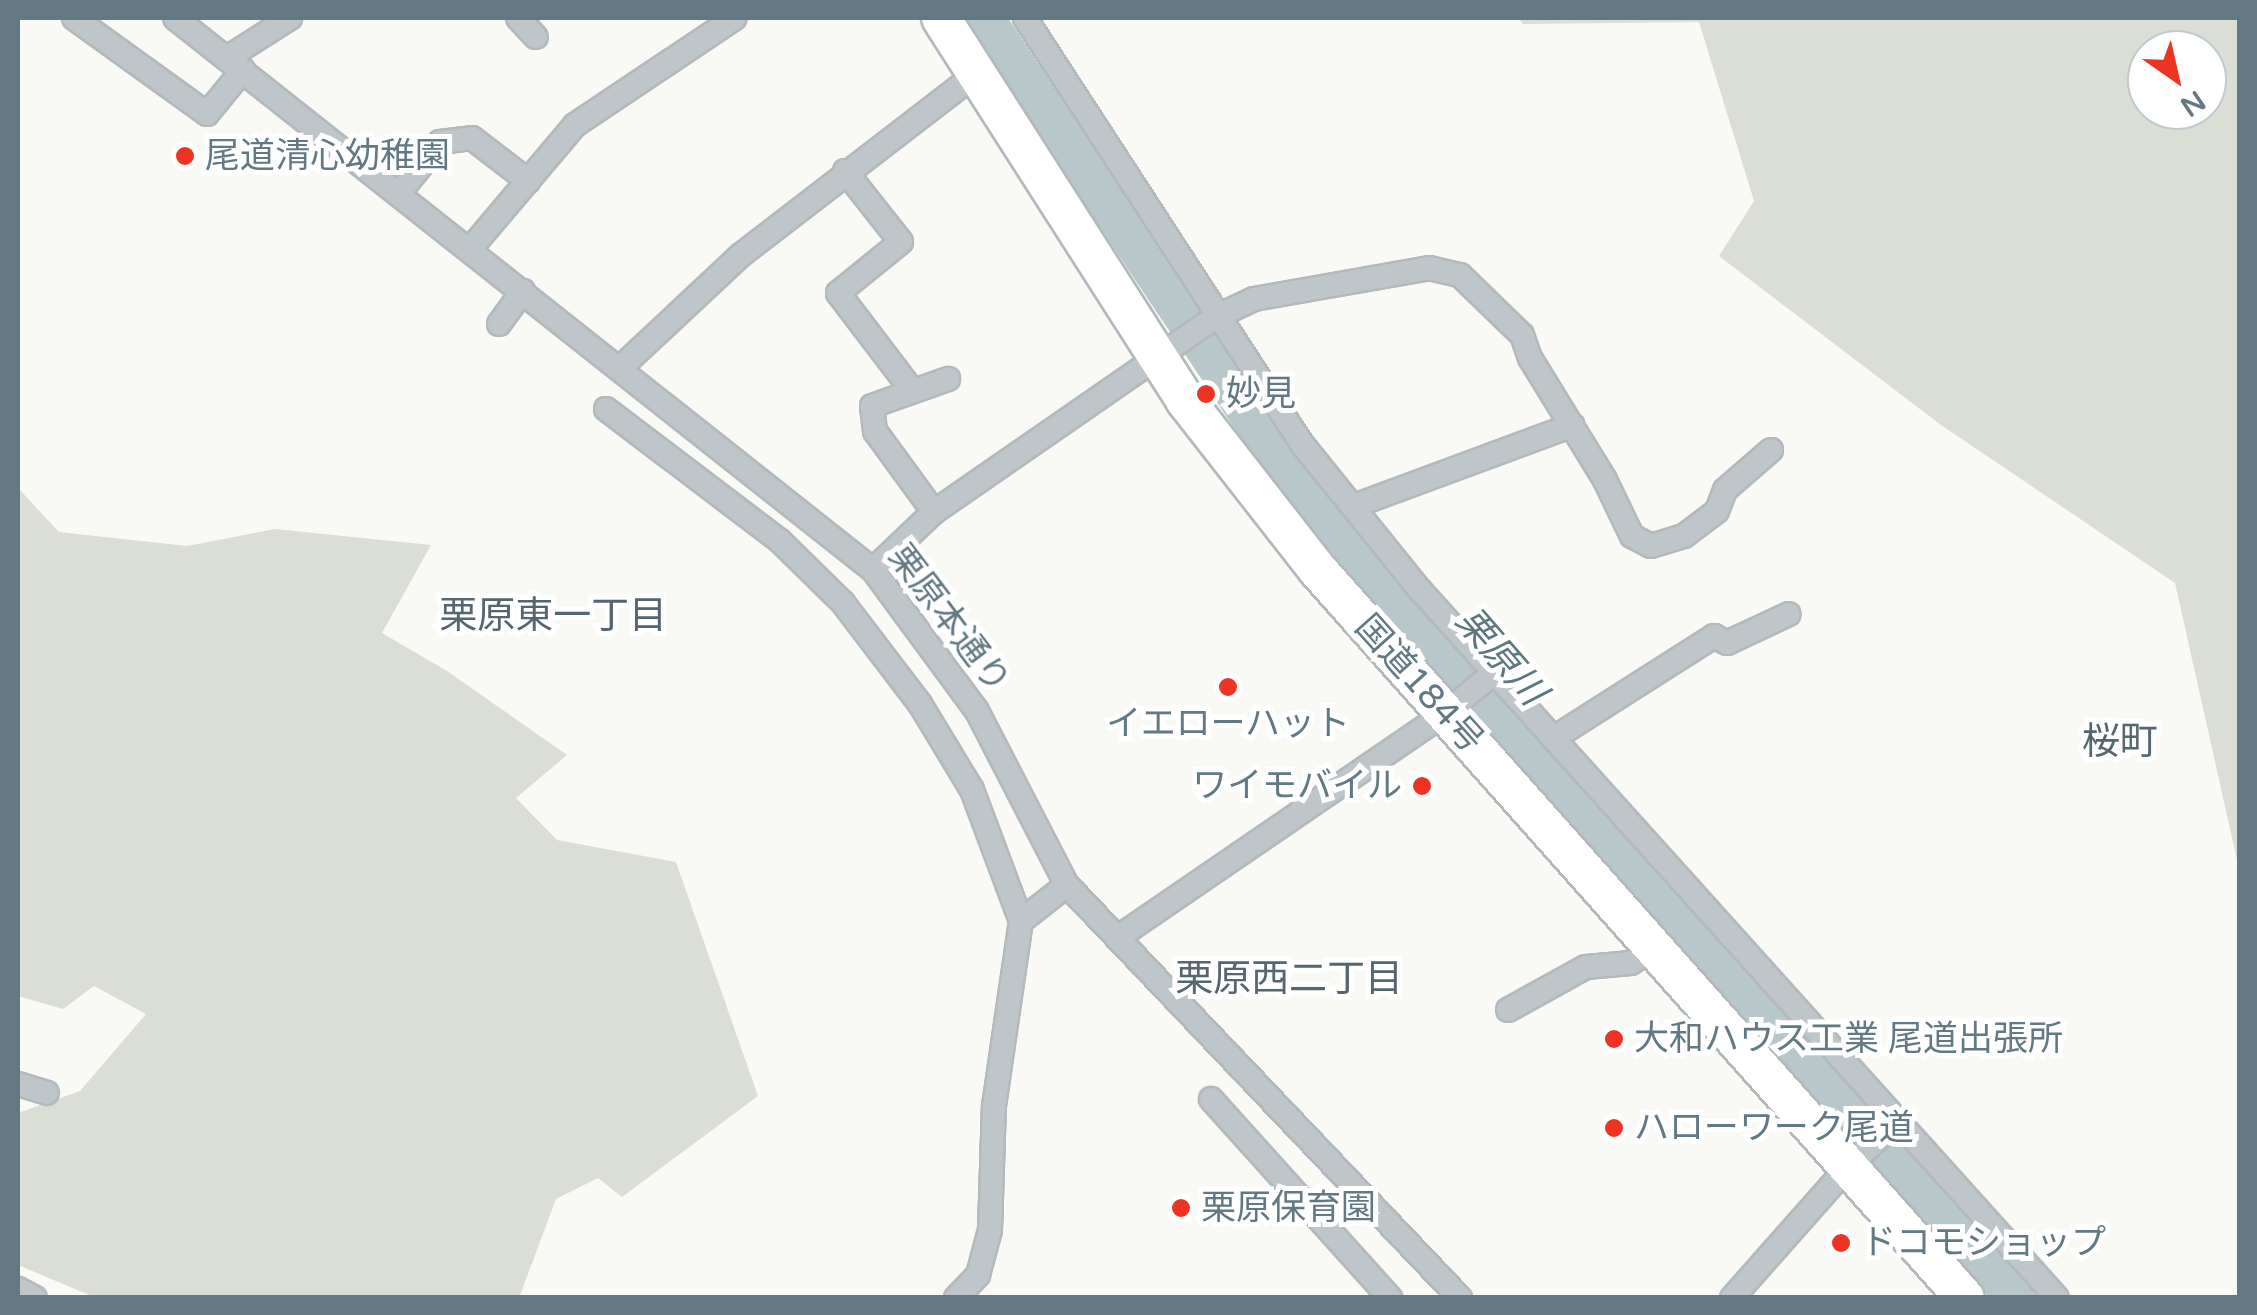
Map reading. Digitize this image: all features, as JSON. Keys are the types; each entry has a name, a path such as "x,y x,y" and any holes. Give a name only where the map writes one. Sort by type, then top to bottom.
{"highway":[{"name":"国道184号","path":"941,18 1166,349 1185,400 1305,554 1450,709 1653,948 1854,1161 1965,1298"}],"street":[{"path":"74,18 208,114 235,64 290,18"},
{"name":"栗原本通り","path":"175,18 472,248 872,570 977,712 1067,885 1460,1298"},
{"path":"518,18 536,37"},
{"path":"472,248 575,125 734,18"},
{"path":"1024,18 1211,320 1302,444 1491,675 1554,738 1895,1123 2057,1298"},
{"path":"619,369 741,255 845,171 978,73"},
{"path":"400,192 440,142 472,138 528,180"},
{"path":"845,171 900,242 838,293 912,390"},
{"path":"872,570 934,512 1211,320 1254,300 1429,268 1460,275 1522,335 1530,358 1573,425 1632,536 1650,546 1684,536 1716,512 1725,490 1771,450"},
{"path":"499,324 523,290"},
{"path":"934,512 875,430 872,406 948,379"},
{"path":"606,409 780,541 844,603 920,704 972,790 1021,922 994,1106 990,1230 978,1274 956,1298"},
{"path":"1354,506 1573,425"},
{"path":"1554,738 1714,636 1727,643 1790,614"},
{"path":"1117,938 1450,709 1491,675"},
{"path":"1021,922 1067,885"},
{"path":"1508,1010 1586,967 1632,962 1653,948"},
{"path":"18,1084 47,1093"},
{"path":"1211,1099 1390,1298"},
{"path":"1732,1298 1854,1161 1895,1123"},
{"path":"18,1290 36,1298"}],"shaded area":[{"path":"960,18 1008,18 1272,416 1767,991 2043,1297 1989,1297 1334,559 1265,474"},
{"path":"1518,18 2239,18 2239,869 2175,583 1941,425 1719,256 1754,201 1699,22 1523,24"},
{"path":"18,488 59,532 187,546 275,529 431,545 382,633 447,671 567,755 516,798 557,840 676,862 758,1096 622,1197 598,1178 556,1199 519,1298 94,1297 18,1265 18,1113 80,1091 146,1014 94,986 63,1009 18,996"}],"place":[{"name":"尾道清心幼稚園","path":"185,156"},
{"name":"妙見","path":"1206,394"},
{"name":"イエローハット","path":"1228,687"},
{"name":"ワイモバイル","path":"1422,786"},
{"name":"大和ハウス工業 尾道出張所","path":"1614,1039"},
{"name":"ハローワーク尾道","path":"1614,1128"},
{"name":"栗原保育園","path":"1181,1208"},
{"name":"ドコモショップ","path":"1841,1243"}],"district":[{"name":"栗原東一丁目","path":"553,617"},
{"name":"桜町","path":"2120,743"},
{"name":"栗原西二丁目","path":"1289,980"}],"water label":[{"name":"栗原川","path":"1500,657"}]}
